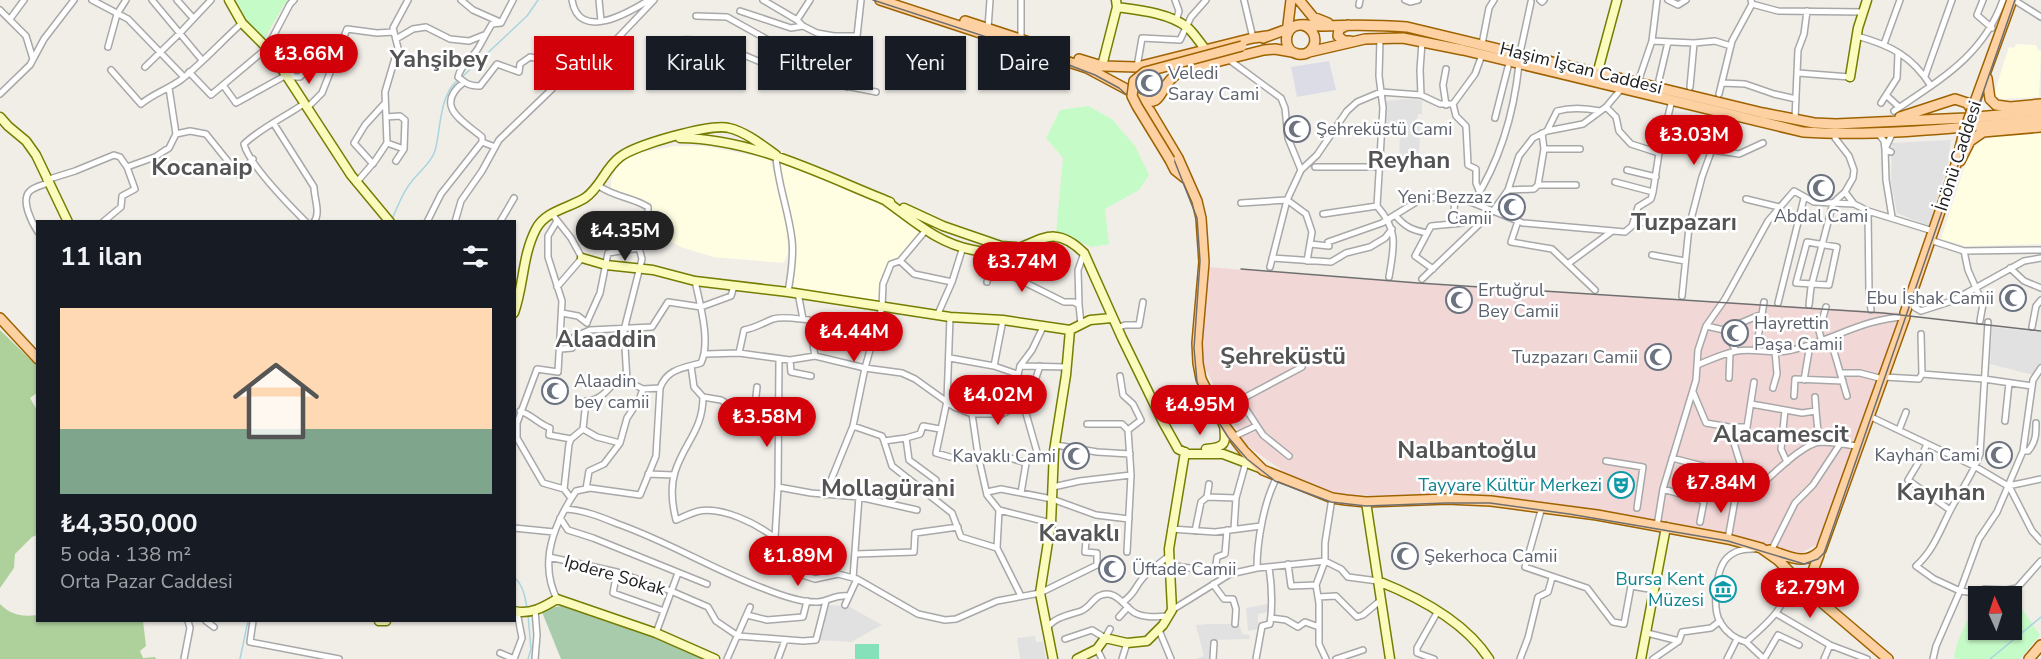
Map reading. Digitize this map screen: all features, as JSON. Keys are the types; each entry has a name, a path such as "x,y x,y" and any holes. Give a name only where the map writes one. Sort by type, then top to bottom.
{"main road":[{"path":"230,0 242,23 267,48 307,105 329,144 356,183 388,220"},
{"path":"880,0 1088,65 1137,67 1267,36"},
{"path":"901,0 1012,36"},
{"path":"1291,0 1299,29 1315,42 1311,50 1306,53"},
{"path":"1292,52 1287,44 1299,29 1299,0"},
{"path":"1299,0 1313,17 1343,25 1339,29 1338,36 1344,41 1352,41"},
{"path":"1594,76 1612,0"},
{"path":"1594,76 1617,0"},
{"path":"1850,77 1857,36 1867,0"},
{"name":"İnönü Caddesi","path":"1806,589 1859,447 1932,236 1955,168 1962,129 1986,75 2013,0"},
{"path":"1102,66 1116,4 1176,21 1188,27 1206,50"},
{"name":"Haşim İşcan Caddesi","path":"1267,36 1299,29 1343,25 1407,27 1520,53 1594,76 1622,88 1803,132 1836,134 1969,114 2041,111"},
{"path":"1187,180 1175,170 1137,106 1132,96 1134,81 1145,72 1242,46 1267,36"},
{"name":"Haşim İşcan Caddesi","path":"1140,99 1148,102 1155,101 1159,98 1163,87 1180,72 1228,59 1275,49 1302,54 1352,41 1379,37 1422,42 1520,64 1638,82 1795,120 1876,127 1894,131 1962,129 2041,120"},
{"path":"1070,58 1088,65 1140,99 1150,111 1178,158 1197,201 1201,218 1204,262 1198,319 1198,363 1206,392 1224,424 1244,451 1263,470"},
{"path":"1130,91 1129,82 1134,74 1155,64"},
{"path":"1986,75 1990,99 1996,105 2010,107 2041,104"},
{"path":"1876,127 1955,99 1967,103 1969,114"},
{"path":"0,117 4,128 26,141 36,155 67,220"},
{"path":"516,304 528,248 536,228 543,219 555,218 599,186 618,158 642,145 719,127 729,128 753,139 776,155"},
{"path":"1955,168 1970,141 1983,132 2041,127"},
{"path":"671,138 695,139 776,155 943,226 1001,246 1020,247"},
{"path":"886,201 936,238 963,247 993,253 1008,252 1037,239 1053,236 1076,245 1084,253 1112,318 1162,422 1178,449 1188,454 1223,454 1332,498 1366,502 1491,501 1542,507 1728,539 1804,560 1813,558 1821,550"},
{"path":"582,258 606,265 653,270 695,282 798,293 937,316 1003,320 1070,330 1090,320 1112,318"},
{"path":"0,318 36,357"},
{"path":"1053,659 1040,593 1051,523 1056,445 1070,330"},
{"path":"1185,452 1215,448 1224,444 1226,440 1224,424"},
{"path":"1077,659 1091,655 1106,638 1127,643 1147,641 1159,630 1170,613 1171,529 1185,452"},
{"path":"1366,502 1390,659"},
{"path":"1641,659 1655,590 1661,527"},
{"path":"1766,549 1806,589 1882,657"},
{"path":"1378,581 1429,605 1456,623 1489,659"},
{"path":"518,612 536,610 557,599 656,633 715,659"},
{"path":"2029,659 2041,645"}],"street":[{"path":"10,19 24,0"},
{"path":"0,94 30,65 44,39 74,0"},
{"path":"92,0 128,19 184,77"},
{"path":"108,47 117,14 126,0"},
{"path":"152,0 202,60"},
{"path":"177,0 193,18"},
{"path":"189,72 211,95 267,48 294,0"},
{"path":"356,183 387,144 385,92 398,48 393,28 408,0"},
{"path":"461,0 473,10 501,23"},
{"path":"501,23 513,0"},
{"path":"572,0 574,9 581,18 590,22 601,21 631,11 652,0"},
{"path":"599,0 601,21"},
{"path":"619,36 652,0"},
{"path":"763,0 803,26 817,33 834,36"},
{"path":"797,20 810,0"},
{"path":"857,36 861,0"},
{"path":"988,28 990,0"},
{"path":"1021,36 1022,0"},
{"path":"1175,0 1179,11 1176,21"},
{"path":"1137,67 1142,38 1180,40 1191,17 1206,0"},
{"path":"1244,0 1253,38"},
{"path":"1405,0 1418,0"},
{"path":"1482,44 1489,8 1494,0"},
{"path":"1668,0 1678,5 1686,0"},
{"path":"1884,44 1900,0"},
{"path":"1925,76 1952,0"},
{"path":"1983,0 1977,15 1992,28"},
{"path":"1886,95 1896,109 1931,86 1976,50 1992,28 2003,0"},
{"path":"2013,0 2041,17"},
{"path":"145,67 180,33 206,1"},
{"path":"1520,53 1531,2"},
{"path":"1638,82 1652,41 1656,2"},
{"path":"1719,94 1731,46 1751,2 1778,11 1863,12"},
{"path":"0,10 26,36 33,59"},
{"path":"740,11 791,28 803,26"},
{"path":"1795,120 1798,50 1804,33 1807,11"},
{"path":"696,16 727,17 761,36"},
{"path":"111,70 141,104 154,93 169,88 184,77 242,23"},
{"path":"501,23 492,24 472,57 462,66 458,77 469,86 480,86 497,64 519,72 520,64 530,57 534,58"},
{"path":"396,39 413,29 426,27 450,39 469,41 484,35"},
{"path":"304,220 283,199 244,144 258,131 307,105 322,93 347,29 377,33 394,32"},
{"path":"1857,36 1884,44 1898,52 1925,76 1931,86"},
{"path":"1379,37 1383,108 1377,207 1388,219 1395,241 1389,276"},
{"path":"1652,41 1694,44 1715,42 1731,46"},
{"path":"1421,95 1422,42"},
{"path":"1659,80 1668,42"},
{"path":"1690,87 1694,44"},
{"path":"1881,103 1897,78 1898,52"},
{"path":"1270,267 1287,200 1301,170 1314,159 1347,111 1357,102 1381,92 1421,95 1446,105 1453,104 1475,74 1482,54"},
{"path":"1228,59 1281,98 1286,108 1288,138 1301,170"},
{"path":"223,85 236,103 286,75 300,77 317,64 332,68"},
{"path":"1473,203 1488,180 1500,149 1513,109 1520,64"},
{"path":"1495,118 1508,67"},
{"path":"1446,69 1443,85 1446,105"},
{"path":"1798,73 1850,77"},
{"path":"464,82 453,90 450,102 452,111 458,119 482,137 482,141 495,147"},
{"path":"1722,83 1745,84 1796,99"},
{"path":"127,167 155,157 169,148 176,134 169,88"},
{"path":"1422,279 1493,211 1508,190 1519,156 1533,138 1545,132 1583,124 1603,109 1622,88"},
{"path":"456,220 461,201 482,171 499,140 551,90"},
{"path":"864,90 876,92"},
{"path":"1310,244 1328,244 1382,223 1416,202 1443,195 1473,203 1518,221 1549,226 1625,232 1634,222 1638,207 1651,199 1672,100"},
{"path":"373,164 354,143 365,125 385,102"},
{"path":"1453,104 1456,116 1466,126 1468,165 1476,169 1476,183 1480,193"},
{"path":"1508,190 1534,189 1538,185 1545,132 1557,111 1577,108 1603,109 1616,117 1619,131 1631,144 1659,153"},
{"path":"1682,296 1689,227 1702,177 1715,141 1719,112"},
{"path":"386,117 404,118 406,127 404,149 396,161"},
{"path":"274,124 314,187 317,210 316,220"},
{"path":"1876,127 1888,150"},
{"path":"176,134 190,131 206,134 238,175 253,159"},
{"path":"1892,217 1886,180 1888,150 1894,131"},
{"path":"1809,305 1833,203 1845,192 1853,178 1854,170 1849,156 1836,141 1836,134"},
{"path":"428,220 441,194 482,141"},
{"path":"1712,150 1739,154 1763,143"},
{"path":"387,144 404,149"},
{"path":"1544,149 1580,149"},
{"path":"36,228 28,211 26,198 30,191 47,181 114,155 120,157 127,167 135,189 122,196 121,207 105,220"},
{"path":"776,155 777,173 792,241 792,266 788,292"},
{"path":"1315,167 1379,167"},
{"path":"1627,170 1656,177"},
{"path":"1615,182 1653,192"},
{"path":"1538,185 1576,185"},
{"path":"587,322 600,293 608,253 639,249 648,236 648,207 640,202 609,194 599,186"},
{"path":"1661,527 1663,489 1696,380 1698,350 1706,326 1725,299 1768,221 1794,191 1814,202 1854,204 1868,211 1892,217 1964,251 2041,250"},
{"path":"1845,192 1854,204"},
{"path":"501,220 514,198"},
{"path":"1453,224 1455,198"},
{"path":"1778,303 1804,198"},
{"path":"1241,203 1287,200 1306,214 1312,232 1307,261"},
{"path":"1746,200 1779,207"},
{"path":"1323,214 1377,207"},
{"path":"1868,211 1871,310"},
{"path":"1395,215 1404,226 1427,233"},
{"path":"555,218 582,258 557,287"},
{"path":"555,218 548,236 548,257 562,301 558,372 537,369 520,411 517,438 543,483 564,489 572,498"},
{"path":"1518,221 1510,242 1552,249 1595,290"},
{"path":"1634,222 1675,223 1689,227"},
{"path":"1433,269 1415,256 1431,226 1462,223"},
{"path":"1272,258 1331,262 1346,252 1370,247 1385,238 1392,229"},
{"path":"825,495 853,426 865,368 882,307 884,284 891,264 900,261 926,230"},
{"path":"1569,263 1612,231"},
{"path":"1808,242 1837,247 1829,285 1812,285 1796,283 1808,242"},
{"path":"937,316 952,282 963,247"},
{"path":"627,381 624,330 642,259 639,249"},
{"path":"1964,251 1968,270 1983,304 1980,321"},
{"path":"987,282 993,253"},
{"path":"1081,324 1078,270 1084,253"},
{"path":"1652,255 1685,261"},
{"path":"1912,293 1914,307 1921,311 1952,301 2024,261 2041,258"},
{"path":"900,261 914,274 952,282"},
{"path":"992,263 1012,276 1064,302 1074,302 1079,306"},
{"path":"2010,268 2024,281 2041,288"},
{"path":"557,599 550,583 549,557 554,532 565,509 576,491 586,489 640,495 657,456 660,388 664,379 670,372 701,363 706,354 701,307 695,282"},
{"path":"561,349 572,348 574,338 590,330 652,327 668,302 701,307 731,296 734,286"},
{"path":"798,293 803,319"},
{"path":"2032,327 2036,306 2041,300"},
{"path":"1117,328 1125,325 1139,325 1143,302"},
{"path":"1756,350 1764,302"},
{"path":"1822,342 1819,331 1826,307"},
{"path":"562,312 578,316 587,322 590,330"},
{"path":"1706,326 1724,330 1761,314"},
{"path":"1697,364 1733,352 1785,351 1822,342 1849,329 1905,315"},
{"path":"950,317 947,401 936,453 950,457"},
{"path":"739,353 744,330 752,329 776,318 803,319 809,320 815,356"},
{"path":"994,366 1003,320"},
{"path":"1988,322 1980,454 1976,467 1950,510 1940,535 1925,558 1916,566 1934,579 1960,591 1976,593 1984,590 2017,588 2041,561"},
{"path":"1012,402 1020,366 1032,350 1044,325"},
{"path":"1724,330 1733,352 1729,378"},
{"path":"1840,374 1860,373 1883,378 1919,379 1922,374 1921,334"},
{"path":"1830,338 1847,396"},
{"path":"1804,380 1810,345"},
{"path":"1773,388 1777,374 1776,351"},
{"path":"706,354 739,353 790,360 815,356 865,368 902,373 915,379 962,411 972,414 1002,414 1010,410 1025,410"},
{"path":"950,358 994,366 1017,374"},
{"path":"775,538 778,487 779,359"},
{"path":"790,360 791,372 811,376"},
{"path":"692,366 694,387 703,397 721,400 741,412 779,417"},
{"path":"1020,366 1067,367"},
{"path":"1021,493 1026,463 1037,452 1025,410 1040,366"},
{"path":"1289,456 1263,435 1240,400 1302,367"},
{"path":"1933,659 1936,646 1979,539 1997,512 2023,452 2033,380 2040,371"},
{"path":"1922,374 2032,386"},
{"path":"1120,376 1123,395 1133,404 1141,420 1128,430"},
{"path":"1794,396 1795,379 1843,381"},
{"path":"564,489 569,444 571,439 583,429 586,401 600,396 615,382 627,381 643,389 660,388"},
{"path":"1692,392 1706,423 1747,428 1754,382"},
{"path":"2005,421 2009,383"},
{"path":"754,414 757,387"},
{"path":"586,489 589,471 604,464 620,443 627,418 639,400 643,389"},
{"path":"703,397 703,414 674,475 672,500 676,520 699,511 722,512 764,529 775,538 786,562 796,573 815,579 838,574 855,578 918,614 945,620 956,619 998,601 1040,593 1097,565 1097,553 1085,552 1086,541"},
{"path":"1815,397 1820,442"},
{"path":"1751,404 1802,413 1816,411"},
{"path":"1785,410 1781,449 1787,462"},
{"path":"520,411 550,428 549,435 571,439"},
{"path":"1899,430 1906,412"},
{"path":"972,414 978,455 987,492 999,510 997,548 1021,596"},
{"path":"1869,416 1976,467 2008,486 2032,531 2041,541"},
{"path":"2023,452 2028,451 2038,440 2036,423"},
{"path":"1088,424 1122,424 1128,430 1131,475 1127,552"},
{"path":"853,426 882,436 892,466 952,513 961,537 997,548"},
{"path":"884,441 920,434 923,426 940,429"},
{"path":"1233,437 1256,426"},
{"path":"1728,539 1741,466 1729,427"},
{"path":"583,429 597,437 620,443"},
{"path":"906,438 909,460 936,480 931,495"},
{"path":"1739,480 1764,482 1787,462 1820,442 1859,447"},
{"path":"1799,645 1778,635 1764,659 1746,642 1737,639 1720,621 1716,589 1722,566 1728,557 1741,549 1766,549 1795,503 1813,485 1840,444"},
{"path":"1927,444 1908,480 1950,510"},
{"path":"1056,445 1096,452 1130,454"},
{"path":"978,455 1007,457 1026,463"},
{"path":"1672,458 1703,466"},
{"path":"1606,461 1643,467 1637,508"},
{"path":"1215,572 1217,557 1225,554 1246,462"},
{"path":"648,474 674,475"},
{"path":"1053,487 1080,481 1131,475"},
{"path":"1257,568 1257,547 1261,526 1277,477"},
{"path":"2008,486 2041,479"},
{"path":"1195,531 1201,502 1207,497 1209,484"},
{"path":"778,487 825,495 859,497 917,510"},
{"path":"987,492 1001,489 1052,499 1096,515 1129,519"},
{"path":"1663,489 1704,501 1700,522"},
{"path":"844,605 855,578 859,497"},
{"path":"1207,497 1236,498"},
{"path":"1326,659 1319,644 1316,585 1325,561 1325,543 1332,498"},
{"path":"1542,507 1525,567 1587,588 1613,622 1624,624 1631,586 1655,590"},
{"path":"565,509 591,514 644,533 765,589 807,601 826,601 839,595 849,596"},
{"path":"999,510 1051,523"},
{"path":"560,518 568,530 707,584"},
{"path":"856,554 914,552 915,532 958,526"},
{"path":"1171,529 1195,531 1261,526"},
{"path":"516,528 554,532"},
{"name":"Ipdere Sokak","path":"549,557 617,572 671,591 708,607 716,621 738,636"},
{"path":"1119,617 1144,576 1169,560 1230,574"},
{"path":"1046,629 1054,621 1086,609 1099,596 1116,596 1134,612 1146,617 1170,613 1230,574 1257,568 1325,561 1341,569 1348,578 1378,581"},
{"path":"1288,564 1291,586 1316,585"},
{"path":"1256,659 1262,626 1270,624 1271,618 1273,596 1269,567"},
{"path":"1746,642 1777,614 1786,593 1788,576 1786,567"},
{"path":"617,572 613,593 664,611"},
{"path":"656,633 678,573"},
{"path":"1520,659 1528,638 1538,597 1548,592 1552,578"},
{"path":"1213,584 1224,599 1233,599 1236,609 1235,624"},
{"path":"1318,597 1336,596 1357,616 1363,615 1381,600"},
{"path":"747,615 767,620 802,618 807,601"},
{"path":"738,636 803,641 816,639 826,601"},
{"path":"728,659 750,607"},
{"path":"535,659 536,610"},
{"path":"1434,659 1417,653 1417,648 1438,611"},
{"path":"500,652 514,659 522,638 518,612"},
{"path":"1777,614 1830,645 1867,659"},
{"path":"1271,618 1286,620 1298,627 1305,622 1319,627"},
{"path":"1653,659 1679,641 1682,632 1711,628 1720,621"},
{"path":"184,659 189,622"},
{"path":"253,622 250,642 339,659"},
{"path":"1065,639 1092,630 1106,638 1110,629"},
{"path":"1159,630 1171,659"},
{"path":"1647,633 1679,641"},
{"path":"1727,659 1737,639"},
{"path":"778,659 785,640"},
{"path":"1122,659 1127,643"},
{"path":"1213,659 1214,643"},
{"path":"1824,659 1830,645"},
{"path":"1336,659 1363,650"},
{"path":"1091,655 1102,659"}],"shaded area":[{"path":"2016,44 2036,45 2041,51 2039,97 2001,99 1994,94 2009,47 2014,48"},
{"path":"1329,61 1336,90 1297,97 1291,67"},
{"path":"1422,100 1422,114 1418,114 1417,121 1421,122 1418,164 1399,164 1400,134 1384,136 1385,101"},
{"path":"2041,131 2041,244 1966,246 1941,239 1965,165 1980,141 2003,134"},
{"path":"1951,140 1948,163 1929,226 1897,213 1891,182 1892,143"},
{"path":"676,146 704,146 770,159 787,223 788,253 784,263 713,257 681,247 652,232 643,199 611,191 611,180 617,166 632,154"},
{"path":"780,160 885,204 921,234 899,259 891,262 880,305 791,291 794,266 779,173"},
{"path":"1207,267 1454,286 1905,313 1818,544 1801,553 1665,521 1439,494 1338,496 1290,476 1245,444 1201,361"},
{"path":"1992,327 2041,332 2041,363 2033,375 1990,364"},
{"path":"1268,604 1269,612 1258,614 1258,629 1248,631 1246,608"},
{"path":"825,605 848,606 882,625 851,642 817,640"},
{"path":"561,606 629,626 703,655 702,659 561,659 542,612"},
{"path":"1239,624 1242,634 1249,635 1250,639 1215,640 1214,659 1196,659 1204,656 1196,625"},
{"path":"1035,636 1036,642 1043,642 1046,659 1020,659 1017,638"}],"green space":[{"path":"236,0 290,0 284,5 263,41 246,19"},
{"path":"1088,106 1112,119 1135,146 1149,175 1139,190 1105,209 1109,244 1092,247 1056,233 1063,158 1046,138 1060,110"},
{"path":"0,330 36,365 36,394 30,398 36,408 36,535 15,554 14,568 0,588"},
{"path":"0,604 8,611 17,614 36,615 36,622 143,622 146,646 140,651 143,658 155,657 156,659 0,659"},
{"path":"2022,609 2040,635 2020,659 1957,659 1954,657 1957,645 1968,620 1968,640 2022,640"},
{"path":"855,644 879,644 879,659 855,659"}],"waterway":[{"path":"462,77 527,16 538,0"},
{"path":"392,219 406,189 435,151 444,103 447,94 458,80"},
{"path":"516,579 522,587 527,608"},
{"path":"528,615 531,649 528,659"},
{"path":"1990,659 2041,617"},
{"path":"240,659 248,622"}],"tram line":[{"path":"873,0 1048,57 1095,75 1119,88 1146,112 1173,157 1197,218 1200,261 1194,348 1197,382 1203,397 1228,437 1247,459 1275,481 1331,502 1366,506 1490,503 1569,514 1728,541 1804,564 1818,559 1824,553 2015,0"},
{"path":"1241,269 1418,283 1883,313 2041,331"}],"place":[{"name":"Veledi Saray Cami","path":"1149,83"},
{"name":"Şehreküstü Cami","path":"1297,129"},
{"name":"Abdal Cami","path":"1821,188"},
{"name":"Yeni Bezzaz Camii","path":"1512,207"},
{"name":"Ebu İshak Camii","path":"2013,298"},
{"name":"Ertuğrul Bey Camii","path":"1459,300"},
{"name":"Hayrettin Paşa Camii","path":"1735,333"},
{"name":"Tuzpazarı Camii","path":"1658,357"},
{"name":"Alaadin bey camii","path":"555,391"},
{"name":"Kayhan Cami","path":"1999,455"},
{"name":"Kavaklı Cami","path":"1076,456"},
{"name":"Tayyare Kültür Merkezi","path":"1621,485"},
{"name":"Şekerhoca Camii","path":"1405,556"},
{"name":"Üftade Camii","path":"1112,569"},
{"name":"Bursa Kent Müzesi","path":"1723,589"}],"district":[{"name":"Yahşibey","path":"439,59"},
{"name":"Reyhan","path":"1409,160"},
{"name":"Kocanaip","path":"202,167"},
{"name":"Tuzpazarı","path":"1684,222"},
{"name":"Alaaddin","path":"606,339"},
{"name":"Şehreküstü","path":"1283,356"},
{"name":"Alacamescit","path":"1781,434"},
{"name":"Nalbantoğlu","path":"1467,450"},
{"name":"Mollagürani","path":"888,488"},
{"name":"Kayıhan","path":"1941,492"},
{"name":"Kavaklı","path":"1079,533"}]}
